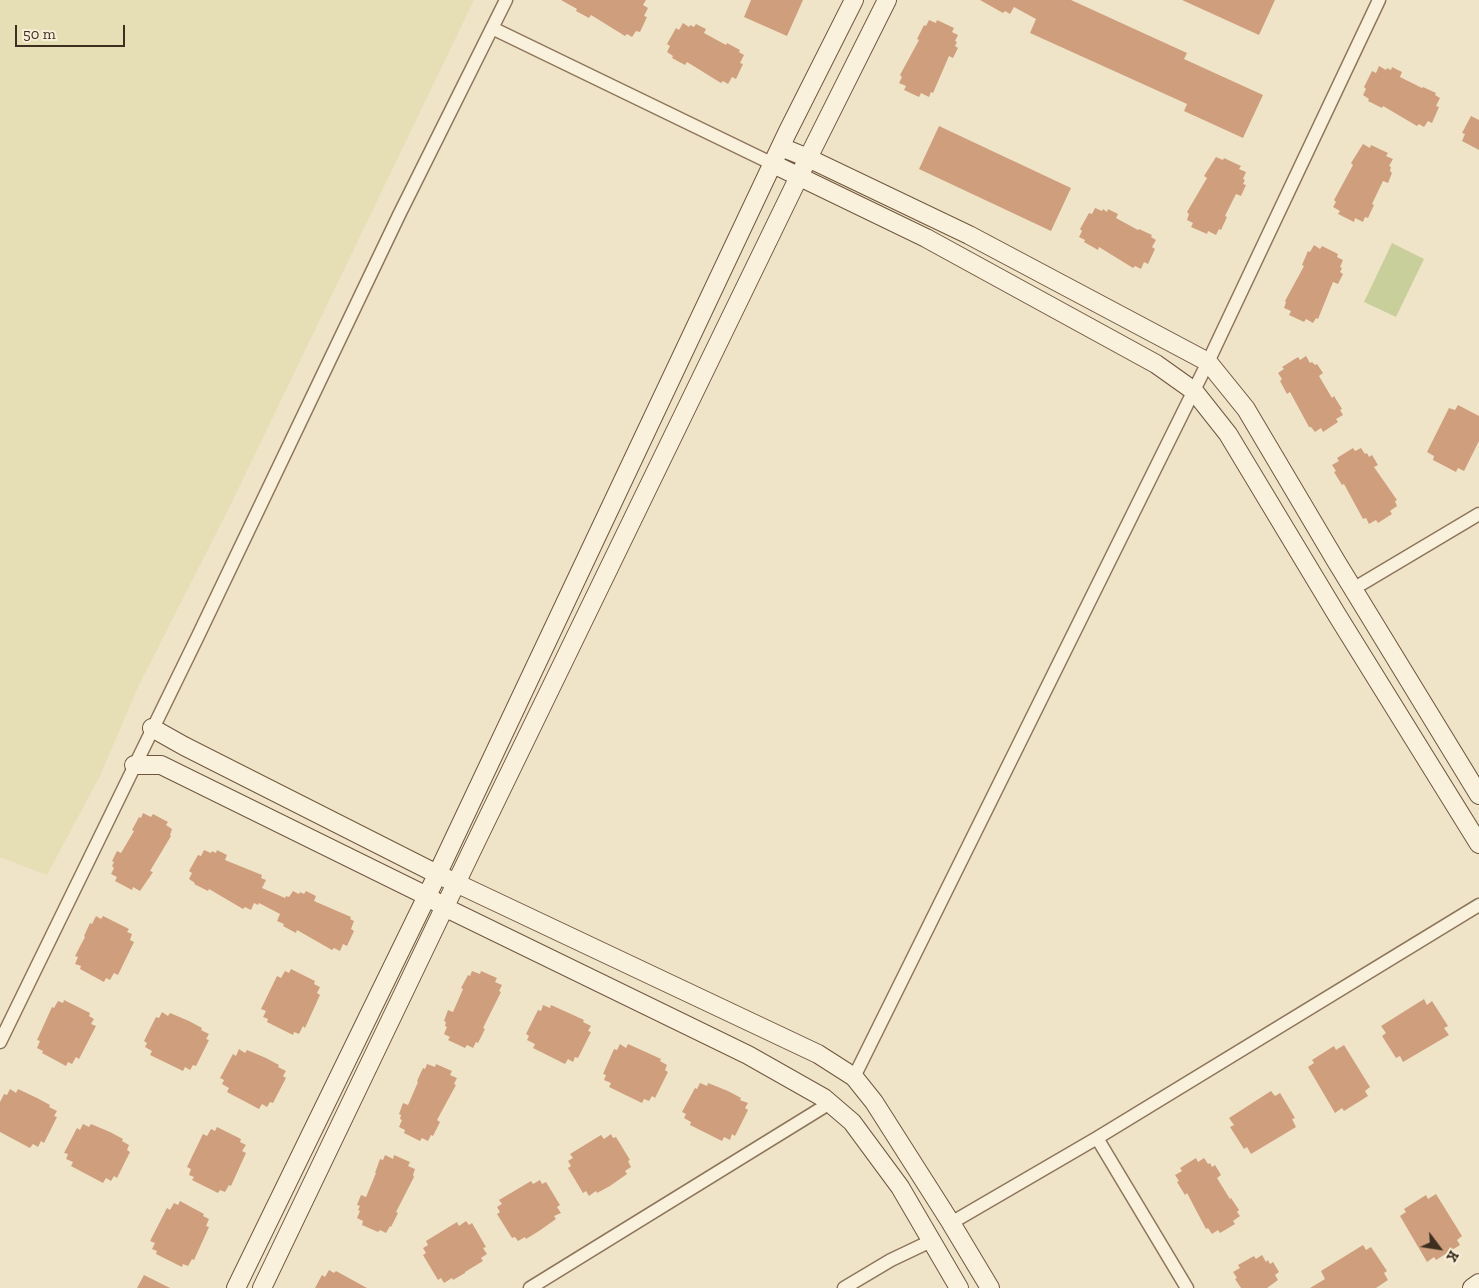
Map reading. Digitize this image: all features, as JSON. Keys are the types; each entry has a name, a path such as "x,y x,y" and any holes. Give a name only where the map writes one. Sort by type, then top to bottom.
{"main road":[{"path":"236,1288 427,896 781,147 854,0"},
{"path":"262,1288 456,882 808,158 887,0"},
{"path":"781,147 969,235 1208,362 1246,409 1479,795"},
{"path":"773,164 926,238 1156,364 1194,391 1228,434 1337,615 1479,844"},
{"path":"152,728 437,874 818,1054 854,1077 874,1102 990,1288"},
{"path":"134,765 161,765 427,896 444,908 748,1055 824,1098 852,1122 900,1187 959,1288"},
{"path":"1472,1288 1479,1283"}],"street":[{"path":"0,1042 399,215 506,0"},
{"path":"854,1077 1194,391 1379,0"},
{"path":"492,28 773,164"},
{"path":"1353,589 1479,514"},
{"path":"951,1223 1097,1138 1479,905"},
{"path":"530,1288 830,1103"},
{"path":"1097,1138 1187,1288"},
{"path":"844,1288 891,1260 932,1241"}],"shaded area":[{"path":"0,0 474,0 230,506 138,687 100,776 47,875 0,857"}],"green space":[{"path":"1392,243 1424,259 1396,317 1364,302"}],"building":[{"path":"561,0 646,0 643,5 648,8 644,16 647,17 640,32 636,31 632,37 627,34 625,36 591,15 589,18 576,11 577,9"},
{"path":"751,0 803,0 787,36 744,17"},
{"path":"980,0 1071,0 1187,53 1184,59 1263,95 1243,138 1184,111 1187,104 1030,33 1036,19 1014,7 1010,14 1005,11 1003,13"},
{"path":"1182,0 1275,0 1259,35"},
{"path":"929,20 936,23 937,20 954,28 952,32 958,35 955,46 958,48 953,58 949,56 933,93 931,92 929,97 921,93 919,97 904,90 906,86 899,83 902,77 900,75 919,40 917,39 924,25 926,26"},
{"path":"683,23 689,27 690,25 694,27 696,24 706,29 704,33 740,50 739,52 744,55 740,63 743,64 736,79 732,77 728,84 723,81 721,83 687,62 685,65 672,58 673,56 667,52 670,46 667,44 676,28 679,30"},
{"path":"1379,66 1386,70 1387,68 1391,70 1392,67 1402,72 1400,77 1436,93 1435,95 1440,98 1436,106 1439,107 1432,123 1428,121 1424,127 1419,124 1417,126 1383,106 1382,108 1368,101 1369,99 1363,95 1366,89 1364,87 1372,71 1376,73"},
{"path":"1471,116 1479,120 1479,150 1462,141 1465,134 1462,133"},
{"path":"939,126 1071,188 1051,231 919,169"},
{"path":"1363,144 1370,148 1371,145 1388,153 1386,156 1393,159 1389,166 1392,173 1388,183 1383,181 1372,204 1374,205 1368,218 1365,217 1363,222 1355,218 1354,222 1338,214 1340,211 1333,207 1336,202 1334,200 1353,165 1351,163"},
{"path":"1216,157 1223,160 1224,158 1241,166 1239,169 1246,172 1243,184 1246,185 1241,196 1236,194 1225,216 1227,217 1221,230 1219,229 1216,235 1208,231 1207,234 1191,227 1193,223 1187,220 1189,214 1187,212 1207,178 1204,176"},
{"path":"1095,208 1102,211 1103,209 1107,212 1108,209 1118,214 1116,218 1152,235 1151,237 1156,240 1152,247 1155,249 1148,264 1144,262 1141,269 1135,266 1133,268 1099,247 1098,250 1084,242 1085,240 1079,237 1082,231 1080,229 1089,213 1092,214"},
{"path":"1314,245 1320,249 1322,246 1338,254 1337,257 1343,260 1340,272 1343,274 1338,284 1333,282 1318,319 1316,318 1313,323 1306,319 1304,322 1289,315 1291,311 1284,308 1285,301 1304,266 1302,265 1308,251 1310,252"},
{"path":"1306,356 1310,363 1317,364 1323,373 1319,376 1332,398 1334,396 1342,409 1340,410 1343,415 1336,419 1338,422 1323,432 1321,428 1315,432 1309,427 1290,392 1287,394 1278,373 1284,369 1282,367 1298,357 1300,360"},
{"path":"1458,405 1479,416 1479,441 1464,471 1458,468 1456,472 1433,460 1434,456 1427,452 1449,408 1455,410"},
{"path":"1353,448 1355,451 1361,448 1369,457 1372,455 1378,465 1374,467 1397,500 1395,501 1397,506 1390,511 1392,514 1378,523 1376,520 1369,524 1366,518 1363,519 1344,484 1342,485 1334,472 1336,471 1332,465 1339,461 1337,458"},
{"path":"143,813 151,817 153,814 168,822 166,825 172,829 171,836 150,871 153,872 140,891 133,887 132,890 115,881 117,877 111,874 114,868 112,866 114,862 112,861 117,851 121,853 134,831 132,830 139,817 141,818"},
{"path":"204,850 216,853 217,850 227,855 225,860 262,875 261,878 266,880 262,888 285,898 286,896 289,897 293,891 304,894 306,891 316,896 314,901 351,917 350,919 354,921 351,929 354,931 347,946 343,944 340,951 334,948 332,950 297,930 296,933 283,926 284,924 277,921 280,914 259,903 258,905 254,903 251,910 245,907 243,909 209,889 208,891 194,884 189,879 192,873 189,871 198,855 201,856"},
{"path":"96,916 101,919 103,916 129,929 127,932 132,934 130,940 134,942 118,975 114,973 110,980 106,978 104,982 80,969 81,966 75,964 78,957 75,956 90,923 92,924"},
{"path":"291,969 315,981 314,984 320,987 317,993 320,995 305,1028 303,1026 299,1034 294,1032 293,1035 267,1022 268,1019 263,1017 266,1011 261,1009 277,976 281,978 285,971 289,973"},
{"path":"472,971 480,974 481,971 497,978 495,982 502,985 499,991 501,992 483,1028 485,1029 478,1043 476,1042 473,1048 467,1045 465,1048 448,1040 450,1037 444,1034 447,1027 444,1021 448,1010 453,1012 463,989 461,988"},
{"path":"1424,999 1427,1005 1432,1001 1448,1026 1444,1028 1449,1035 1403,1062 1400,1056 1396,1058 1382,1036 1386,1033 1381,1026"},
{"path":"64,1000 90,1013 89,1016 94,1019 91,1024 96,1026 79,1059 76,1057 72,1064 68,1062 66,1066 42,1053 43,1051 37,1048 40,1041 37,1040 52,1007 54,1008 58,1001 63,1003"},
{"path":"543,1005 550,1008 551,1005 584,1020 583,1022 591,1026 588,1031 591,1032 578,1058 575,1057 573,1062 568,1059 565,1064 533,1048 535,1044 527,1040 529,1036 526,1034 538,1010 541,1011"},
{"path":"162,1012 168,1016 170,1013 189,1021 209,1034 206,1039 209,1040 196,1066 193,1065 190,1070 185,1067 183,1071 150,1055 152,1051 145,1047 147,1043 144,1041 156,1017 159,1018"},
{"path":"620,1044 626,1048 628,1044 661,1059 660,1061 667,1065 665,1070 668,1072 655,1098 652,1096 649,1101 644,1099 642,1103 609,1087 611,1083 604,1080 606,1075 603,1074 614,1049 617,1050"},
{"path":"1344,1045 1370,1087 1365,1091 1368,1096 1344,1111 1342,1108 1335,1113 1308,1067 1314,1063 1312,1060 1334,1046 1336,1050"},
{"path":"239,1049 245,1053 247,1050 266,1058 286,1071 283,1076 286,1078 273,1103 270,1102 267,1107 262,1104 259,1109 227,1092 229,1088 222,1084 224,1080 220,1078 233,1054 236,1056"},
{"path":"427,1064 435,1067 436,1064 452,1071 450,1075 457,1078 454,1084 456,1085 437,1120 440,1122 433,1136 431,1135 428,1141 422,1138 420,1141 404,1133 405,1130 399,1127 402,1120 399,1114 403,1103 408,1105 423,1068 425,1069"},
{"path":"700,1083 707,1086 708,1083 728,1091 741,1098 740,1100 748,1103 745,1108 748,1110 735,1136 732,1134 730,1140 724,1137 722,1141 690,1125 691,1122 684,1118 686,1114 682,1112 695,1088 697,1089"},
{"path":"10,1089 16,1093 18,1089 50,1105 49,1107 57,1111 54,1116 57,1117 44,1143 41,1141 38,1147 33,1144 30,1148 0,1132 0,1102 4,1094 7,1095"},
{"path":"1271,1091 1275,1096 1280,1093 1295,1118 1292,1119 1296,1127 1251,1154 1247,1147 1244,1149 1230,1127 1234,1125 1229,1118"},
{"path":"83,1124 89,1127 91,1124 110,1132 123,1139 122,1141 129,1145 127,1150 130,1152 117,1178 114,1176 111,1181 106,1178 103,1183 71,1166 73,1162 66,1159 68,1154 64,1153 77,1128 80,1130"},
{"path":"217,1127 241,1139 240,1142 246,1145 242,1151 246,1153 231,1186 229,1185 225,1192 220,1190 218,1193 192,1180 194,1177 189,1175 191,1169 187,1167 203,1134 207,1136 211,1129 215,1131"},
{"path":"611,1134 613,1138 616,1137 630,1160 628,1161 631,1167 625,1171 627,1174 610,1186 597,1193 596,1191 589,1196 586,1191 583,1193 568,1168 571,1166 568,1161 573,1158 570,1154 601,1135 604,1139"},
{"path":"385,1155 393,1159 394,1155 410,1162 408,1166 415,1169 414,1177 396,1212 398,1213 386,1233 380,1230 378,1232 362,1225 363,1221 357,1218 360,1206 357,1205 361,1195 366,1197 380,1159 383,1160"},
{"path":"1196,1158 1198,1162 1204,1158 1212,1167 1215,1165 1221,1175 1217,1178 1239,1210 1237,1212 1240,1216 1233,1221 1235,1224 1220,1233 1218,1230 1212,1234 1208,1228 1206,1229 1187,1193 1185,1195 1177,1182 1179,1181 1175,1175 1182,1171 1180,1168"},
{"path":"540,1180 542,1184 546,1182 560,1205 557,1207 561,1213 554,1216 556,1219 539,1231 526,1239 525,1237 518,1241 515,1237 512,1238 497,1214 500,1212 497,1207 502,1204 499,1200 531,1181 533,1184"},
{"path":"1436,1194 1462,1236 1457,1240 1460,1245 1436,1260 1434,1257 1427,1262 1400,1216 1406,1212 1404,1209 1426,1195 1428,1199"},
{"path":"180,1201 204,1214 203,1216 209,1219 206,1226 209,1227 194,1260 192,1259 188,1266 183,1264 182,1267 156,1254 157,1251 152,1249 155,1243 150,1241 167,1208 170,1210 174,1203 178,1205"},
{"path":"466,1221 469,1225 472,1223 486,1247 483,1248 487,1254 481,1258 483,1261 453,1280 452,1278 444,1283 441,1278 438,1280 423,1255 426,1253 423,1248 428,1245 426,1241 457,1222 459,1226"},
{"path":"1363,1245 1366,1250 1371,1247 1387,1271 1384,1273 1388,1280 1376,1288 1310,1288 1325,1279 1321,1271"},
{"path":"1262,1255 1266,1262 1268,1260 1270,1264 1273,1262 1279,1272 1275,1275 1278,1280 1267,1288 1241,1288 1233,1272 1240,1268 1238,1265 1254,1256 1256,1259"},
{"path":"329,1270 334,1273 336,1271 367,1288 315,1288 322,1275 325,1277"},
{"path":"144,1275 170,1288 137,1288"}]}
